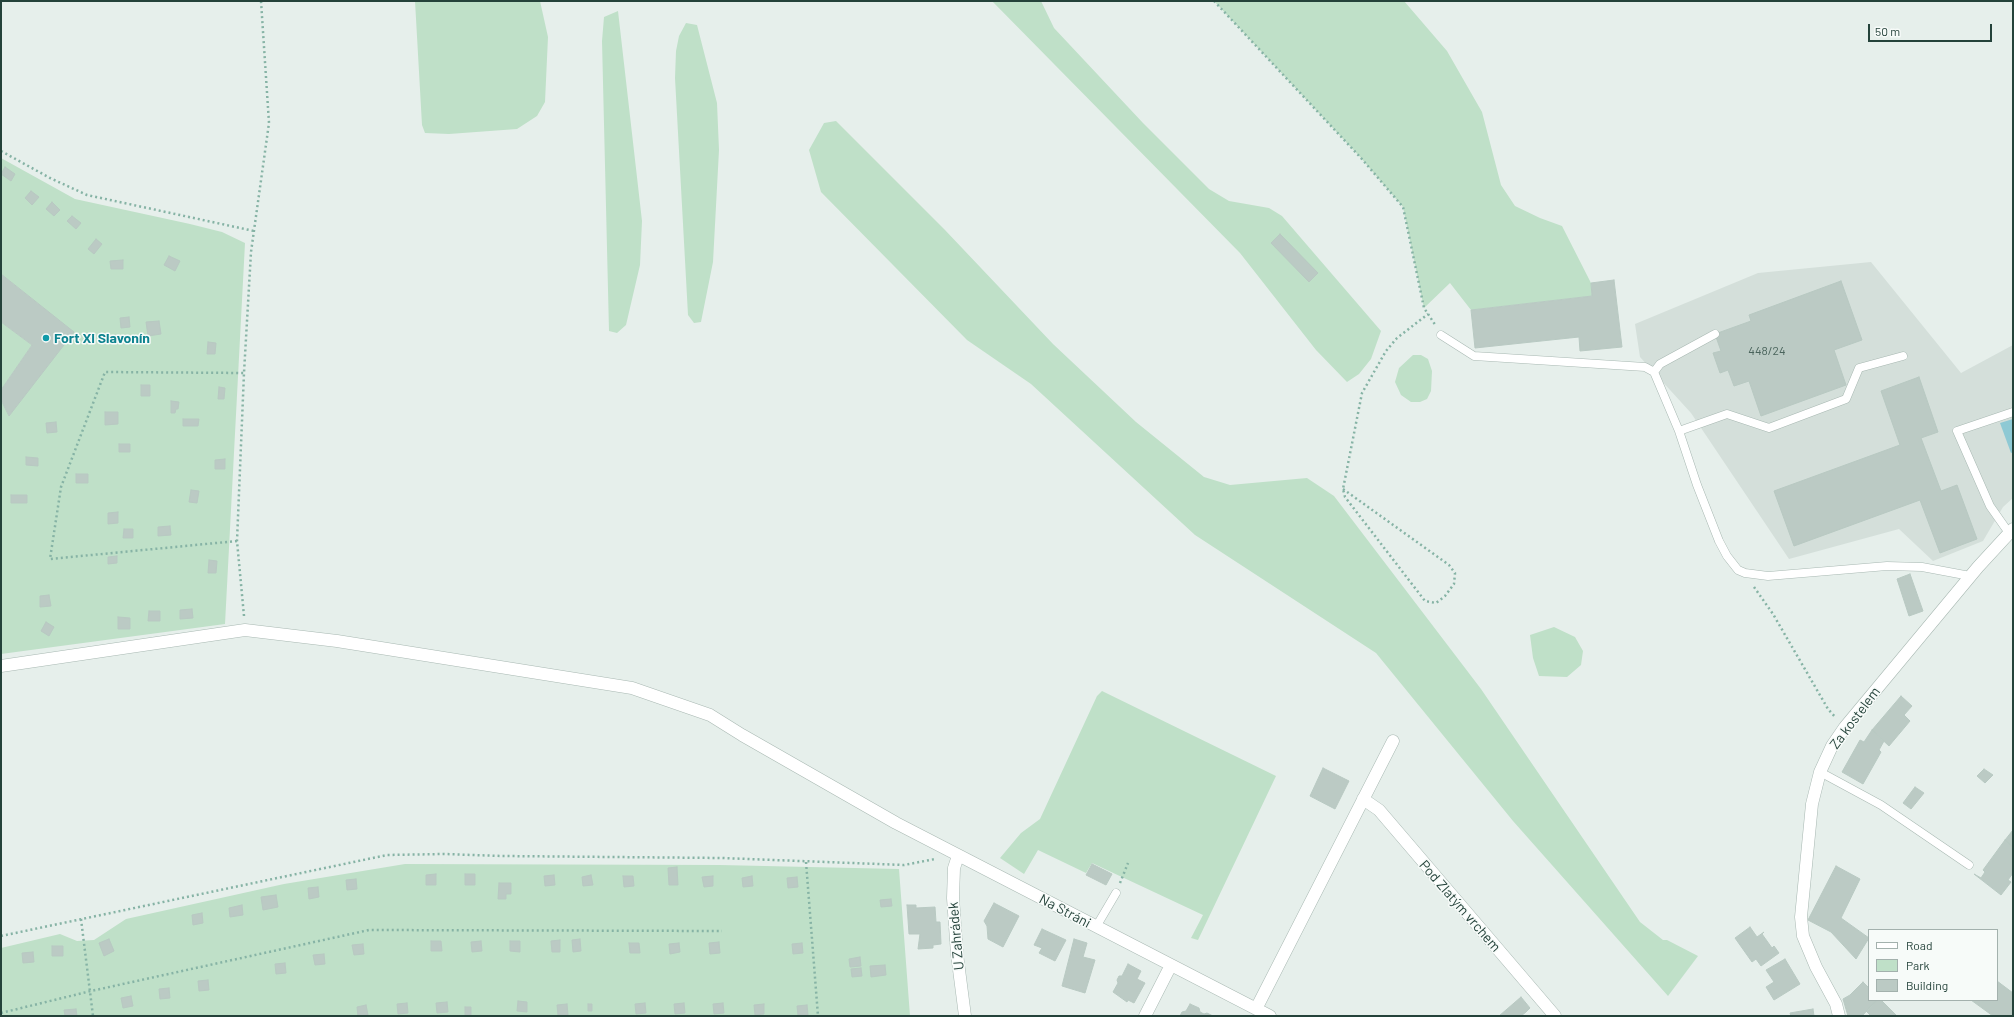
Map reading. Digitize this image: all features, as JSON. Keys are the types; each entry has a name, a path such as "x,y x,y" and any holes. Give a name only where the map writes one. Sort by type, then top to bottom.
{"street":[{"name":"Za kostelem","path":"1839,1016 1836,1004 1816,967 1803,936 1801,917 1812,804 1820,772 1832,746 1845,727 1970,576 2011,531"},
{"name":"Na Stráni","path":"1,666 246,630 337,641 632,688 710,715 872,810 954,854 1270,1016"},
{"path":"1256,1009 1393,741"},
{"name":"Pod Zlatým vrchem","path":"1363,798 1379,810 1555,1016"},
{"name":"U Zahrádek","path":"954,854 953,898 957,954 965,1016"},
{"path":"1145,1016 1171,965"}],"lane":[{"path":"1654,372 1660,364 1715,334"},
{"path":"1441,336 1474,356 1645,367 1654,372 1679,430 1697,484 1720,541 1727,556 1738,570 1745,573 1768,576 1887,566 1922,567 1970,576"},
{"path":"1679,430 1727,414 1769,428 1846,399 1859,368 1903,356"},
{"path":"2011,531 1990,506 1957,431 2013,412"},
{"path":"1820,772 1881,805 1969,865"},
{"path":"1096,927 1116,893"}],"path":[{"path":"246,630 237,541 244,373 254,231 269,123 262,1"},
{"path":"1214,1 1355,152 1403,207 1414,266 1424,308 1441,336"},
{"path":"1,151 50,178 87,195 254,231"},
{"path":"1343,489 1449,565 1455,573 1454,584 1445,596 1436,603 1425,601 1345,497 1343,489 1362,393 1386,351 1397,338 1428,314"},
{"path":"237,541 50,559 61,487 105,372 244,373"},
{"path":"1745,573 1773,614 1828,709 1845,727"},
{"path":"1,936 387,855 444,854 722,858 904,865 954,854"},
{"path":"806,862 818,1016"},
{"path":"1116,893 1128,863"},
{"path":"81,919 93,1016"},
{"path":"1,1013 90,991 369,930 722,931"}],"shaded area":[{"path":"1871,262 1961,373 2013,345 2013,498 2003,507 1983,541 1933,561 1899,529 1789,559 1691,413 1640,357 1635,324 1758,273"}],"green space":[{"path":"415,1 540,1 548,37 545,102 537,116 517,129 449,134 425,133 422,125"},
{"path":"992,1 1041,1 1054,28 1143,123 1209,189 1229,201 1269,208 1282,216 1381,331 1371,359 1359,374 1347,382 1316,350 1240,253"},
{"path":"1214,1 1404,1 1447,51 1482,112 1501,185 1515,206 1540,218 1562,226 1591,283 1592,296 1471,310 1450,283 1424,308 1403,207 1361,158"},
{"path":"618,11 642,221 640,265 626,325 617,333 609,331 602,41 604,17"},
{"path":"686,23 697,25 717,103 719,150 713,262 701,322 694,323 688,315 675,78 676,51 679,36"},
{"path":"836,121 945,230 1053,344 1136,422 1204,477 1230,485 1307,478 1334,496 1481,689 1640,922 1663,940 1667,940 1698,956 1668,996 1513,821 1376,653 1195,535 1031,384 967,340 821,192 809,150 824,123"},
{"path":"1,158 75,199 222,232 245,243 225,624 1,654 1,400 9,415 73,332 1,274"},
{"path":"1,322 32,345 1,390"},
{"path":"1413,355 1421,355 1428,359 1432,371 1431,391 1427,399 1420,402 1411,402 1401,395 1395,382 1399,368"},
{"path":"1554,627 1575,637 1583,651 1581,665 1567,677 1539,676 1533,658 1530,635"},
{"path":"1102,691 1276,776 1198,940 1191,938 1203,915 1092,863 1086,873 1038,850 1024,874 1000,858 1021,833 1040,819 1097,696"},
{"path":"405,864 720,865 899,869 910,1016 1,1016 1,948 60,934 77,941 94,940 126,919 284,884"}],"water":[{"path":"2013,419 2013,452 2011,453 2000,423"}],"building":[{"path":"5,167 15,174 11,181 1,174"},
{"path":"31,191 39,197 32,205 25,198"},
{"path":"52,202 60,210 54,216 46,209"},
{"path":"72,216 81,223 76,229 67,221"},
{"path":"1280,234 1318,273 1309,282 1271,243"},
{"path":"96,239 102,244 94,254 88,249"},
{"path":"169,256 180,261 175,271 164,265"},
{"path":"123,260 123,269 111,269 110,261"},
{"name":"Fort XI Slavonín","path":"1,274 74,332 9,416 1,400 1,390 32,345 1,322"},
{"path":"1614,280 1622,347 1580,351 1579,337 1475,348 1471,310 1592,296 1591,283"},
{"path":"1841,281 1862,340 1834,350 1846,385 1761,416 1749,381 1734,386 1728,370 1720,373 1713,353 1721,351 1715,334 1751,321 1749,315"},
{"path":"129,317 130,327 121,328 120,318"},
{"path":"159,321 161,334 148,336 146,322"},
{"path":"208,342 216,343 215,354 207,354"},
{"path":"1919,377 1938,432 1921,438 1941,491 1957,485 1977,539 1940,553 1920,500 1794,546 1774,491 1900,445 1881,391"},
{"path":"141,385 150,385 150,396 141,396"},
{"path":"219,387 225,388 224,399 218,399"},
{"path":"171,401 179,402 178,409 176,409 175,413 171,413"},
{"path":"105,412 118,412 118,424 105,425"},
{"path":"183,419 199,419 198,426 183,426"},
{"path":"56,422 57,432 47,433 46,423"},
{"path":"119,444 130,444 130,452 119,452"},
{"path":"26,457 38,458 38,466 26,465"},
{"path":"225,459 225,469 215,469 215,460"},
{"path":"76,474 88,474 88,483 76,483"},
{"path":"191,490 199,491 197,503 189,502"},
{"path":"11,495 27,495 27,503 11,503"},
{"path":"118,512 118,523 108,524 108,513"},
{"path":"170,526 171,535 158,536 158,527"},
{"path":"124,529 133,529 133,538 123,538"},
{"path":"117,556 117,563 108,564 108,557"},
{"path":"209,560 217,561 216,573 208,573"},
{"path":"1910,574 1923,611 1909,616 1897,579"},
{"path":"49,595 51,606 40,607 40,596"},
{"path":"192,609 193,618 180,619 180,610"},
{"path":"149,611 160,611 160,621 148,621"},
{"path":"118,617 130,618 130,629 118,629"},
{"path":"46,622 54,627 49,636 41,631"},
{"path":"1901,696 1912,706 1904,715 1910,721 1889,746 1872,730"},
{"path":"1872,730 1884,741 1879,750 1881,752 1863,784 1842,772 1860,740 1864,742"},
{"path":"1323,768 1349,781 1335,809 1310,796"},
{"path":"1984,769 1993,775 1985,783 1977,776"},
{"path":"1915,787 1924,793 1911,809 1903,803"},
{"path":"2013,830 2013,847 2005,840"},
{"path":"2005,840 2013,847 2013,873 2008,880 2011,882 2001,895 1974,874 1981,878 1985,872 1983,870"},
{"path":"1092,864 1112,874 1106,885 1086,875"},
{"path":"1836,866 1860,879 1841,918 1868,937 1856,959 1831,932 1808,920"},
{"path":"677,867 678,885 669,885 668,868"},
{"path":"436,874 436,885 426,885 426,875"},
{"path":"465,874 475,874 475,885 465,885"},
{"path":"554,875 555,885 545,886 544,876"},
{"path":"591,875 593,885 583,886 582,877"},
{"path":"623,876 633,876 634,886 624,887"},
{"path":"713,876 713,886 704,887 702,877"},
{"path":"752,876 753,886 743,887 742,878"},
{"path":"797,877 798,887 788,888 787,878"},
{"path":"356,879 357,889 347,890 346,880"},
{"path":"499,883 511,883 511,894 506,894 506,899 498,899"},
{"path":"318,887 319,897 309,899 308,888"},
{"path":"276,895 278,907 263,910 261,897"},
{"path":"891,899 892,906 881,907 880,900"},
{"path":"994,903 1019,916 1003,947 988,939 987,926 984,921"},
{"path":"242,905 243,915 230,917 229,908"},
{"path":"907,905 916,905 916,908 935,907 936,922 940,922 941,944 933,945 933,948 918,949 920,934 909,934"},
{"path":"202,913 203,923 193,925 192,915"},
{"path":"1750,927 1757,937 1764,932 1762,934 1772,948 1774,946 1779,953 1761,966 1756,959 1752,962 1735,938"},
{"path":"1042,929 1066,940 1055,961 1039,953 1042,948 1034,945"},
{"path":"109,939 114,951 104,956 99,943"},
{"path":"580,939 581,951 573,952 572,940"},
{"path":"1074,939 1087,943 1083,957 1095,960 1085,993 1062,986"},
{"path":"560,940 560,952 552,952 551,941"},
{"path":"431,941 441,941 442,951 431,951"},
{"path":"481,941 482,951 472,952 471,942"},
{"path":"510,941 520,941 520,952 510,951"},
{"path":"719,942 720,953 710,954 709,943"},
{"path":"629,943 639,943 640,953 630,953"},
{"path":"679,943 680,952 670,954 669,944"},
{"path":"802,943 803,953 793,954 792,944"},
{"path":"363,944 364,954 354,955 352,945"},
{"path":"52,946 63,946 63,956 52,956"},
{"path":"33,952 34,962 23,963 22,953"},
{"path":"324,954 325,964 315,965 313,955"},
{"path":"860,957 861,966 850,967 849,959"},
{"path":"1785,959 1800,984 1774,1000 1766,987 1774,982 1766,970"},
{"path":"285,963 286,973 276,974 275,964"},
{"path":"1128,964 1141,971 1137,979 1145,983 1134,1003 1128,1000 1127,1002 1113,992 1118,983 1117,980 1119,976 1122,976"},
{"path":"885,965 886,975 871,977 870,966"},
{"path":"861,968 862,976 852,977 851,969"},
{"path":"208,980 209,990 199,991 198,981"},
{"path":"1863,982 1868,987 1868,1001 1876,1001 1862,1016 1848,1016 1843,999 1850,995"},
{"path":"1998,982 2013,993 2013,1016 1993,1016 1972,1001 1998,1001"},
{"path":"169,988 170,998 160,999 159,989"},
{"path":"131,996 133,1006 123,1008 121,998"},
{"path":"1521,997 1530,1008 1526,1012 1521,1016 1499,1016"},
{"path":"518,1001 527,1002 527,1012 517,1011"},
{"path":"1876,1001 1882,1001 1897,1016 1871,1016 1866,1011"},
{"path":"447,1002 448,1012 437,1013 436,1003"},
{"path":"407,1003 408,1013 398,1014 397,1004"},
{"path":"645,1003 646,1013 636,1014 635,1004"},
{"path":"684,1003 685,1013 675,1014 674,1004"},
{"path":"723,1003 724,1013 714,1014 713,1004"},
{"path":"567,1004 568,1015 558,1015 557,1005"},
{"path":"588,1004 592,1004 592,1011 588,1011"},
{"path":"764,1004 764,1014 755,1015 754,1005"},
{"path":"1190,1004 1199,1008 1200,1012 1213,1016 1180,1016 1182,1012 1186,1011"},
{"path":"366,1005 368,1015 358,1016 357,1007"},
{"path":"807,1005 808,1015 798,1015 797,1006"},
{"path":"465,1007 471,1007 471,1015 465,1015"},
{"path":"76,1009 77,1016 65,1016 64,1010"},
{"path":"1813,1009 1814,1016 1791,1016 1790,1013"}],"place":[{"name":"Fort XI Slavonín","path":"46,338"}]}
